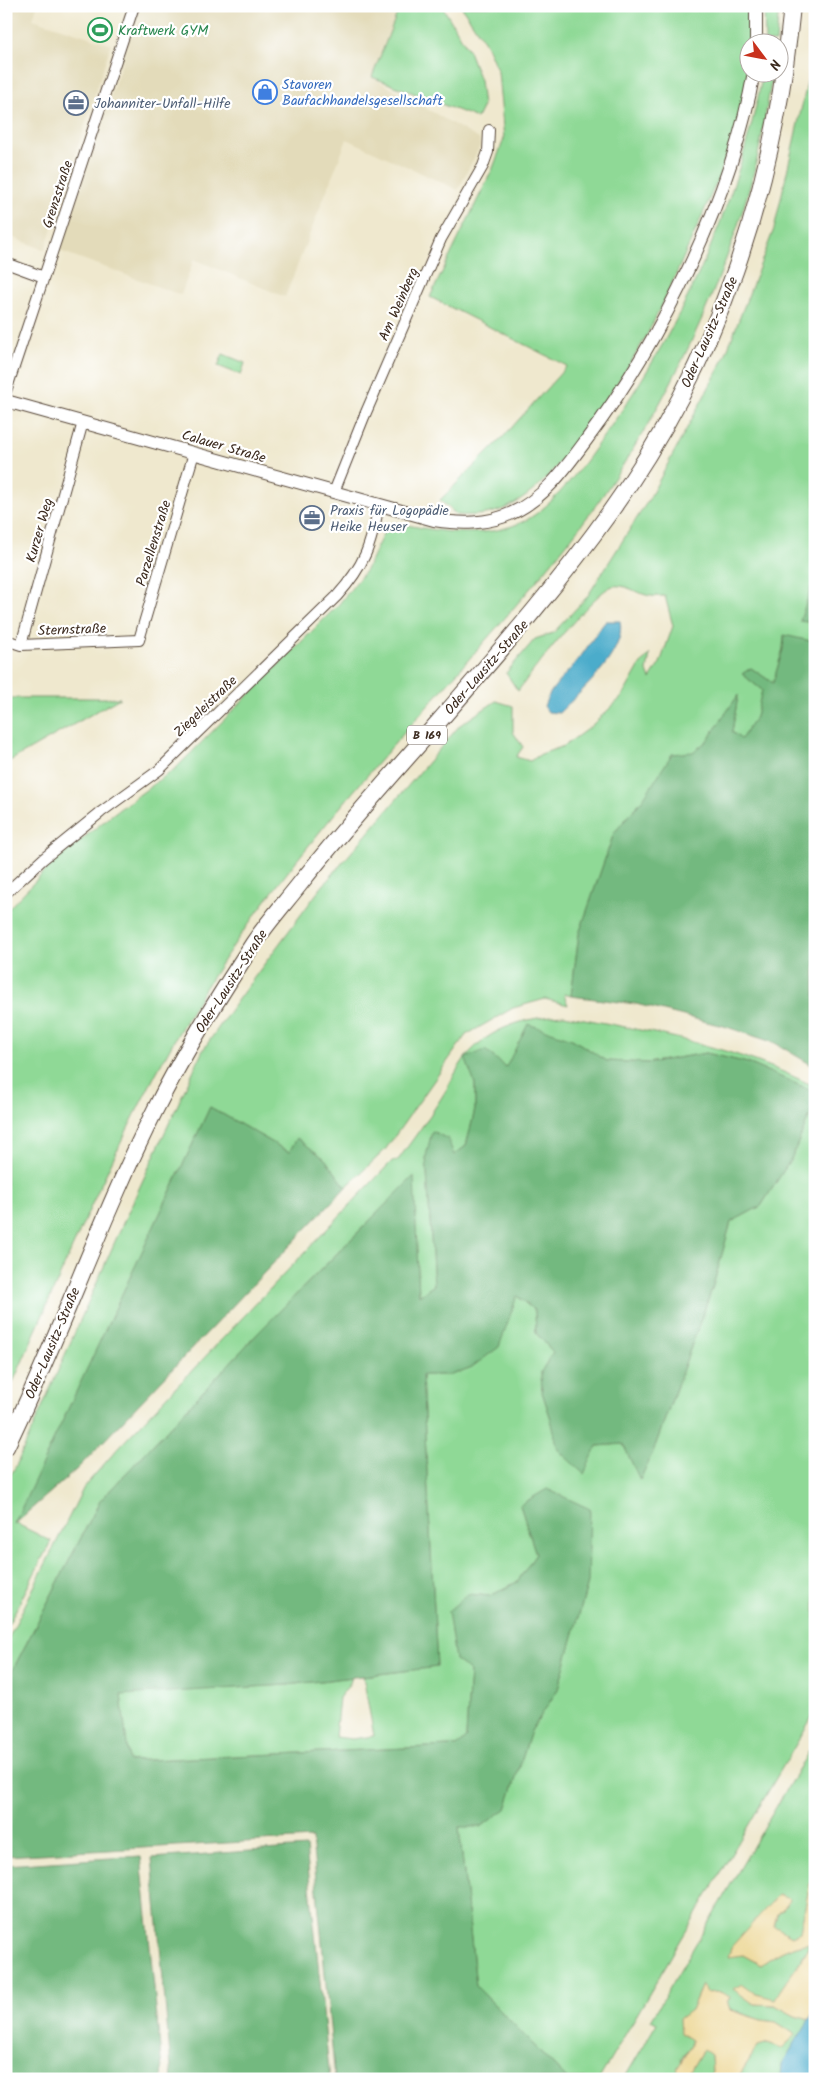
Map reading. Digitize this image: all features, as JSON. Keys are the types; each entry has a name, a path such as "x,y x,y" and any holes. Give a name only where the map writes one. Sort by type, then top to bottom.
{"highway":[{"name":"Oder-Lausitz-Straße","path":"6,1446 153,1113 191,1041 256,939 323,854 550,592 612,509 668,422 708,339 742,257 770,155 787,67 792,6"}],"street":[{"name":"Grenzstraße","path":"6,391 134,6"},
{"path":"756,6 756,32"},
{"name":"Calauer Straße","path":"6,401 434,520 452,523 474,523 512,513 528,503 551,483 570,462 600,422 660,324 686,271 726,178 740,132 752,82"},
{"name":"Am Weinberg","path":"334,492 364,417 441,239 483,166 488,152 489,130"},
{"path":"6,263 44,277"},
{"name":"Kurzer Weg","path":"21,645 83,422"},
{"name":"Parzellenstraße","path":"139,640 194,453"},
{"name":"Ziegeleistraße","path":"6,893 43,859 159,770 337,596 360,566 371,541 379,505"},
{"name":"Sternstraße","path":"6,640 21,645 139,640"}],"shaded area":[{"path":"6,6 37,6 33,19 111,44 45,250 6,235"},
{"path":"140,6 400,6 372,77 479,139 480,146 458,190 347,139 285,297 194,259 181,295 60,251"}],"green space":[{"path":"400,6 442,6 469,51 480,80 483,106 477,118 372,77"},
{"path":"461,6 748,6 749,32 738,32 738,82 746,82 738,120 729,150 711,196 670,288 638,350 573,446 532,492 502,510 483,514 457,515 440,500 504,436 567,366 430,297 493,168 504,139 498,72 486,44"},
{"path":"764,6 779,6 777,32 765,32"},
{"path":"808,79 815,80 815,576 801,621 815,623 815,642 784,636 783,649 773,683 751,668 742,674 762,690 756,717 741,740 732,732 738,696 707,741 643,799 614,833 579,934 571,996 564,994 568,1005 545,999 513,1008 466,1035 385,1150 346,1187 325,1159 297,1139 289,1152 210,1107 15,1523 51,1541 6,1629 6,1482 16,1466 124,1221 203,1050 320,889 460,725 496,701 513,706 513,732 523,747 516,757 530,761 541,754 564,746 590,727 622,697 640,665 650,654 647,671 650,679 660,663 673,626 665,596 648,596 626,587 613,586 604,591 578,616 518,691 506,673 535,639 553,633 587,597 649,499 723,361 774,229"},
{"path":"761,82 771,82 756,164 743,210 727,255 710,300 690,344 646,428 621,469 565,546 324,827 268,897 206,987 172,1043 113,1160 6,1398 6,911 53,863 114,813 176,768 339,604 366,570 384,532 397,523 427,529 474,533 505,528 530,518 560,492 622,409 676,319 720,224 752,124"},
{"path":"223,354 245,363 241,375 218,366"},
{"path":"815,576 815,623 800,621"},
{"path":"784,635 815,642 815,1067 775,1043 727,1027 636,1004 571,996 579,934 614,833 643,799 672,754 693,752 707,741 738,695 732,732 741,739 756,717 762,690 742,674 751,668 773,683 783,649"},
{"path":"6,698 120,698 6,763"},
{"path":"564,1015 661,1034 724,1051 785,1073 815,1087 815,1092 748,1063 706,1053 648,1063 607,1061 572,1039 506,1067 466,1057 475,1084 475,1110 466,1146 454,1155 426,1156 434,1285 419,1296 413,1177 260,1331 100,1501 6,1683 6,1643 84,1487 120,1446 392,1161 398,1160 435,1108 461,1063 465,1058 475,1047 497,1031 523,1021"},
{"path":"528,1024 572,1039 607,1061 648,1063 706,1053 748,1063 815,1092 815,1103 791,1159 761,1206 731,1222 713,1286 653,1452 640,1480 623,1444 597,1446 584,1474 558,1450 542,1392 541,1372 553,1352 536,1333 535,1311 517,1296 499,1347 472,1367 451,1375 422,1375 437,1667 287,1685 121,1695 129,1761 457,1747 466,1737 470,1671 455,1660 448,1611 468,1594 490,1596 517,1582 536,1554 520,1505 547,1489 590,1509 588,1583 558,1689 531,1731 506,1809 480,1827 459,1827 476,1986 567,2079 335,2079 312,1838 6,1856 6,1683 100,1501 260,1331 414,1176 419,1296 434,1285 426,1156 432,1131 448,1139 454,1155 466,1146 475,1110 475,1084 465,1058 485,1050 506,1067"},
{"path":"815,1103 815,1712 599,2079 567,2079 476,1986 459,1827 506,1809 531,1731 558,1689 588,1583 520,1505 536,1554 517,1582 490,1596 468,1594 453,1640 455,1660 470,1670 466,1737 457,1747 128,1761 121,1694 287,1685 352,1677 339,1698 335,1737 352,1739 374,1736 363,1676 437,1667 422,1375 451,1375 472,1367 516,1295 535,1311 536,1333 553,1352 541,1372 542,1392 551,1419 597,1446 623,1444 640,1479 653,1452 713,1286 731,1222 761,1206 791,1159"},
{"path":"210,1107 289,1152 297,1138 325,1159 346,1187 77,1469 14,1524"},
{"path":"815,1741 815,1884 810,1883 800,1932 792,1936 774,1927 777,1914 787,1905 728,1956 743,1955 761,1965 784,1951 810,1943 775,2000 756,1994 742,1985 754,2004 775,2005 795,2016 810,2020 782,2064 781,2079 737,2079 758,2046 768,2043 782,2048 796,2035 776,2022 761,2020 730,2009 727,2002 730,1998 720,1992 706,1993 702,1985 691,2010 691,2045 681,2059 686,2078 703,2049 711,2054 712,2072 708,2079 624,2079 657,2023 651,2020"},
{"path":"306,1847 330,2079 172,2079 152,1858"},
{"path":"141,1856 163,2079 6,2079 6,1865"}],"sand":[{"path":"815,39 815,80 808,79"},
{"path":"810,1883 815,1884 815,2010 810,2020 795,2016 775,2005 754,2004 733,1989 742,1984 756,1994 775,1999 803,1958 810,1943 784,1951 761,1965 743,1955 728,1957 732,1946 778,1895 789,1899 787,1905 777,1914 774,1926 792,1936 800,1932"},
{"path":"702,1985 706,1993 720,1992 730,1997 727,2002 730,2010 761,2020 776,2022 796,2035 782,2048 768,2043 758,2046 737,2079 708,2079 712,2072 711,2055 703,2049 686,2078 677,2069 691,2045 691,2040 680,2033 679,2019 691,2010"}],"water":[{"path":"606,621 620,621 620,633 609,659 589,683 559,713 548,712 544,706 551,692 584,652"},
{"path":"815,2010 815,2079 781,2079 782,2064"}],"place":[{"name":"Kraftwerk GYM","path":"100,30"},
{"name":"Stavoren Baufachhandelsgesellschaft","path":"265,92"},
{"name":"Johanniter-Unfall-Hilfe","path":"76,103"},
{"name":"Praxis für Logopädie Heike Heuser","path":"312,518"}]}
